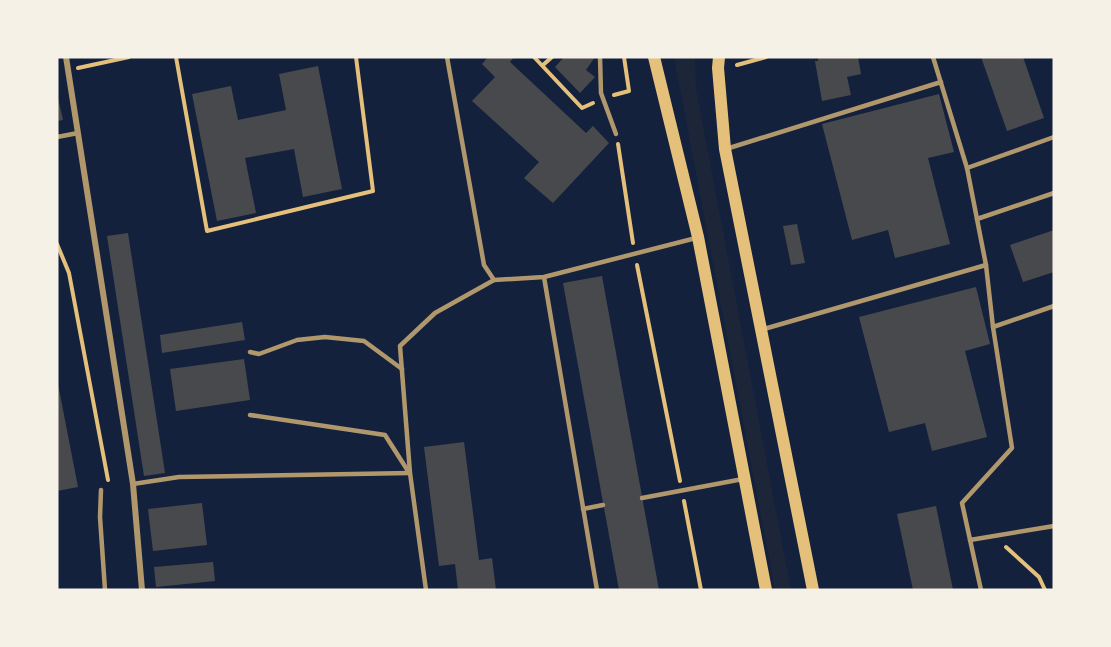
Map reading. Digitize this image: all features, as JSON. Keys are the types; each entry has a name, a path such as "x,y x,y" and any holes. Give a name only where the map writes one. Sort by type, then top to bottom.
{"main road":[{"path":"654,57 698,237 766,590"},
{"path":"719,57 725,149 813,590"}],"street":[{"path":"66,57 133,484 142,590"}],"lane":[{"path":"447,57 484,265 494,280"},
{"path":"600,57 601,93 616,134"},
{"path":"933,57 967,168 986,266 1012,448 962,503 981,590"},
{"path":"725,149 941,82"},
{"path":"57,137 78,133"},
{"path":"967,168 1054,137"},
{"path":"977,219 1054,192"},
{"path":"426,590 410,473 400,346 435,314 494,280 544,277 698,237"},
{"path":"762,330 986,266"},
{"path":"544,277 597,590"},
{"path":"993,327 1054,306"},
{"path":"250,352 259,354 297,340 325,337 364,341 402,369"},
{"path":"250,415 386,435 410,473"},
{"path":"133,484 179,477 410,473"},
{"path":"642,498 745,479"},
{"path":"101,490 100,517 105,590"},
{"path":"583,509 603,505"},
{"path":"970,540 1054,526"}],"path":[{"path":"68,70 129,57"},
{"path":"176,57 207,231 373,191 356,57"},
{"path":"534,57 582,108 629,91 624,57"},
{"path":"543,65 552,57"},
{"path":"737,65 766,57"},
{"path":"616,134 635,254 701,590"},
{"path":"57,244 69,273 109,489"},
{"path":"995,536 1039,577 1045,590"}],"shaded area":[{"path":"674,57 695,57 696,89 791,590 775,590"}],"building":[{"path":"488,57 514,57 510,62 586,133 593,126 609,143 553,203 524,178 539,162 472,101 495,77 482,64"},
{"path":"564,57 595,57 586,70 595,77 580,93 555,67"},
{"path":"818,57 858,57 861,74 847,77 851,95 822,101 815,61 818,61"},
{"path":"981,57 1023,57 1044,118 1007,131"},
{"path":"318,66 342,189 303,197 294,149 245,158 256,213 217,221 192,94 231,86 238,120 286,110 279,74"},
{"path":"57,94 63,120 57,121"},
{"path":"939,94 954,152 928,158 950,244 895,258 888,230 852,240 822,124"},
{"path":"797,224 805,263 791,265 783,226"},
{"path":"1054,230 1054,272 1023,282 1010,245"},
{"path":"128,233 165,473 144,476 107,236"},
{"path":"602,276 659,590 619,590 563,283"},
{"path":"976,287 990,344 965,351 987,437 932,451 925,423 889,432 859,317"},
{"path":"242,322 245,340 162,353 160,335"},
{"path":"244,359 250,400 176,411 170,369"},
{"path":"57,379 78,487 57,491"},
{"path":"464,442 479,560 492,558 496,590 458,590 455,564 439,566 424,447"},
{"path":"202,503 207,545 153,551 148,509"},
{"path":"936,506 953,590 913,590 897,514"},
{"path":"213,562 215,581 156,587 154,567"}]}
